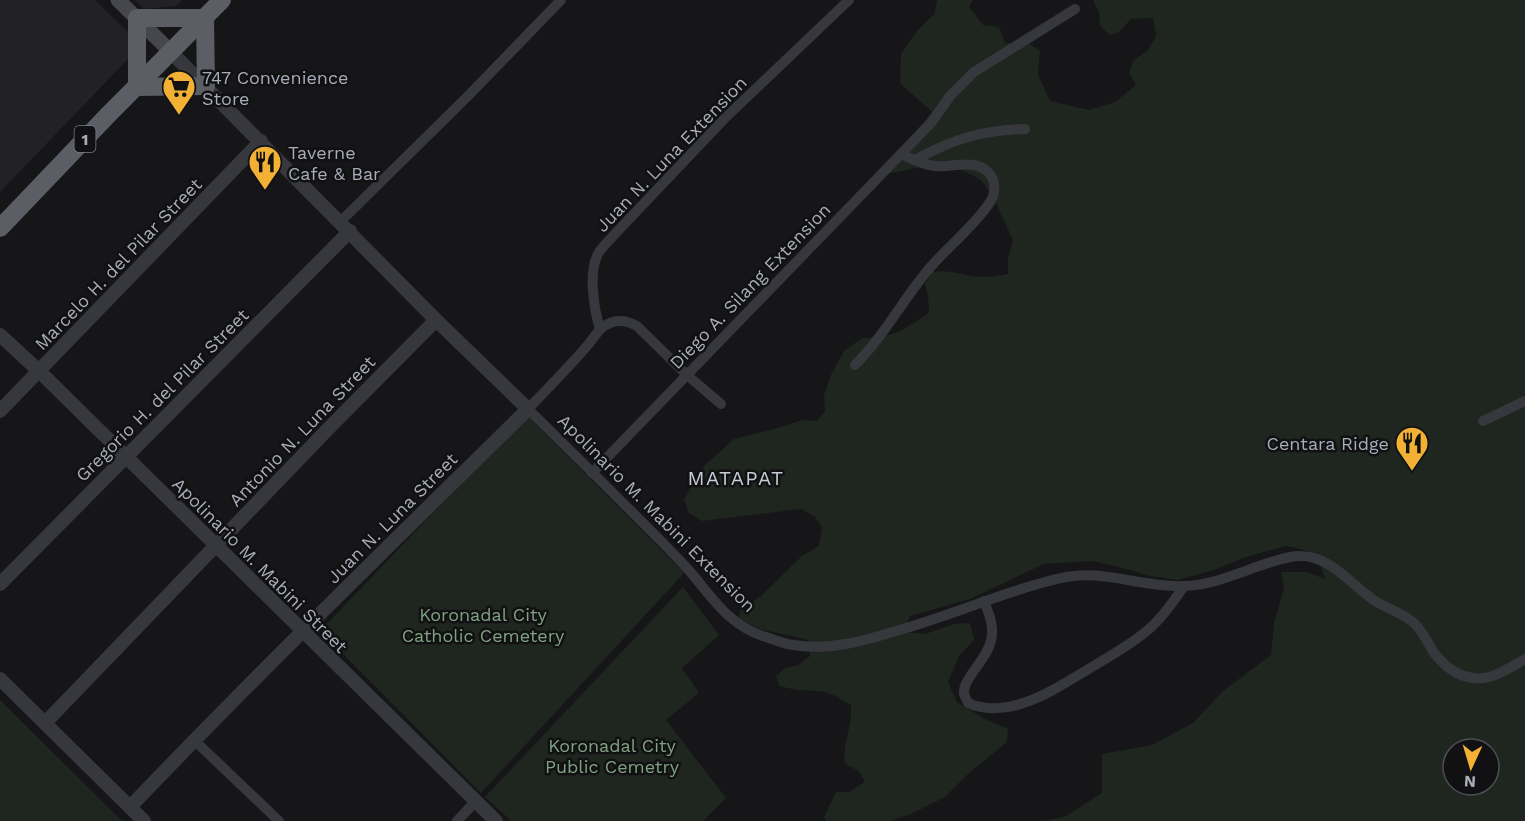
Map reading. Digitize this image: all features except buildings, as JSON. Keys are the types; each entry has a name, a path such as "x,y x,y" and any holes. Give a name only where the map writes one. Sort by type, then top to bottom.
{"highway":[{"name":"1","path":"0,228 222,0"},
{"path":"136,18 205,18 206,86 137,87 136,18"}],"main road":[{"path":"117,0 171,52"}],"street":[{"path":"345,226 561,0"},
{"name":"Juan N. Luna Extension","path":"600,329 594,306 593,289 594,264 600,251 724,119 849,0"},
{"name":"Diego A. Silang Extension","path":"592,472 931,123 950,96 974,72 1075,9"},
{"name":"Apolinario M. Mabini Extension","path":"171,52 436,320 528,408 691,572 720,607 739,625 762,636 794,646 828,646 867,640 929,622 1038,584 1073,576 1101,576 1184,586 1229,577 1292,557 1307,556 1323,561 1378,603 1400,613 1414,623 1436,655 1450,670 1467,678 1482,679 1502,673 1525,659"},
{"path":"915,160 933,150 975,134 1026,129"},
{"name":"Marcelo H. del Pilar Street","path":"0,411 261,141"},
{"path":"855,365 888,327 907,297 929,269 980,215 993,196 994,182 981,166 966,164 935,166 901,153"},
{"name":"Gregorio H. del Pilar Street","path":"0,585 125,458 345,226"},
{"name":"Antonio N. Luna Street","path":"45,723 436,320"},
{"path":"528,408 600,329 609,323 618,321 628,321 637,326 687,375 721,404"},
{"name":"Apolinario M. Mabini Street","path":"0,335 496,821"},
{"path":"1484,421 1525,401"},
{"name":"Juan N. Luna Street","path":"130,807 302,631 528,408"},
{"path":"984,602 991,619 993,633 990,647 966,681 964,694 968,703 978,708 1001,708 1026,702 1064,684 1114,654 1149,630 1168,610 1184,586"},
{"path":"0,679 144,821"},
{"path":"194,740 279,821"},
{"path":"456,821 475,802"}],"shaded area":[{"path":"0,0 95,0 128,32 128,59 0,192"},
{"path":"135,0 182,0 176,6 144,9"}],"green space":[{"path":"937,0 973,0 969,7 983,25 999,27 1005,43 1027,42 1040,51 1038,75 1050,101 1089,110 1115,102 1136,85 1129,73 1133,61 1148,50 1156,36 1153,18 1131,19 1118,33 1109,35 1100,25 1099,12 1093,0 1525,0 1525,821 1044,821 1066,816 1102,793 1102,754 1152,745 1193,723 1223,691 1271,655 1274,623 1284,588 1281,572 1307,572 1325,579 1316,553 1286,546 1178,580 1150,576 1092,561 1044,564 970,599 910,616 904,632 925,634 954,624 970,623 974,640 959,656 948,682 957,702 983,718 1008,729 1007,742 968,774 945,797 913,813 891,821 826,821 824,817 836,792 849,792 865,782 859,771 845,764 844,756 851,705 836,696 821,691 796,690 779,686 776,676 785,668 798,665 810,656 809,640 760,629 739,619 740,610 761,596 802,556 819,546 822,528 815,517 801,509 702,521 689,513 684,500 706,464 734,439 802,420 817,421 825,411 824,395 831,375 844,351 862,338 882,337 901,331 929,313 925,284 932,272 980,277 1008,274 1008,258 1013,240 993,197 981,180 947,162 875,176 932,112 900,83 901,54 917,31 935,13"},
{"name":"Koronadal City Catholic Cemetery","path":"527,415 684,573 481,793 320,631"},
{"name":"Koronadal City Public Cemetry","path":"683,587 719,635 682,668 699,693 666,720 726,798 703,821 511,821 485,797"},
{"path":"0,700 122,821 0,821"}],"place":[{"name":"747 Convenience Store","path":"179,116"},
{"name":"Taverne Cafe & Bar","path":"265,191"},
{"name":"Centara Ridge","path":"1412,472"}],"district":[{"name":"MATAPAT","path":"736,478"}]}
